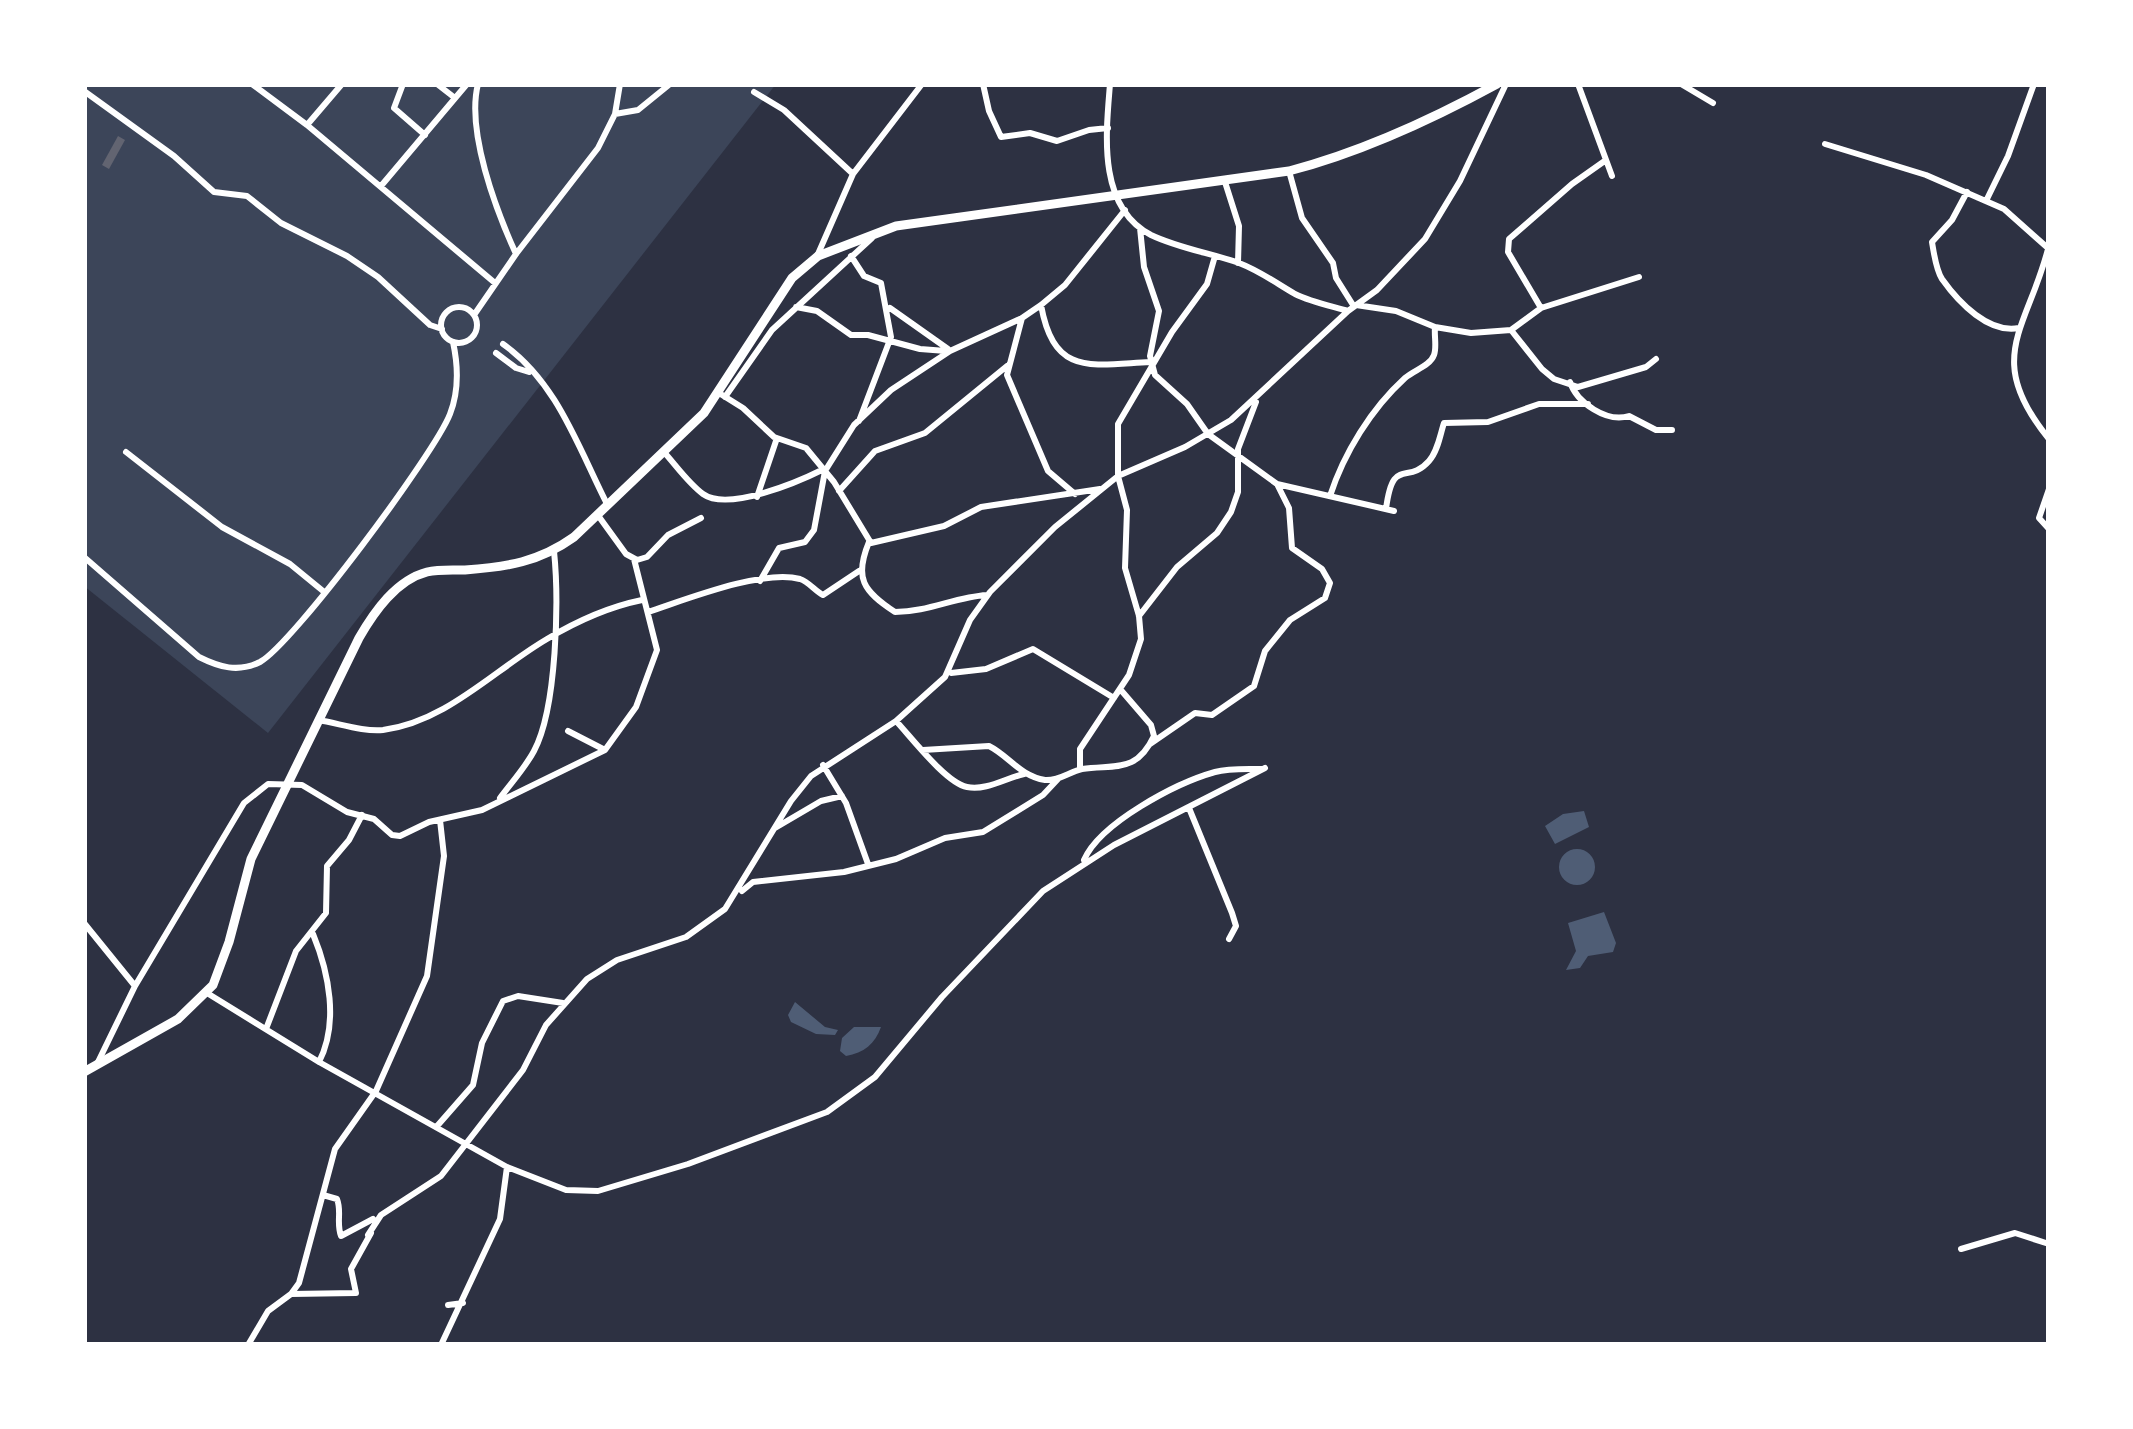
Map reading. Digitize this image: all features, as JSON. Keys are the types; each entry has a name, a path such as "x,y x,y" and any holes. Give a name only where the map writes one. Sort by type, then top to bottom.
{"main road":[{"path":"84,1072 178,1019 207,993 221,968 250,859 368,622 388,597 427,572 526,563 554,551 722,395 792,278 818,256 879,231 967,213 1289,171 1375,143 1497,84"}],"street":[{"path":"252,84 308,125 495,283"},
{"path":"308,125 342,84"},
{"path":"403,84 394,108 425,134"},
{"path":"437,84 454,98"},
{"path":"381,186 467,84"},
{"path":"478,84 476,119 494,201 516,254"},
{"path":"453,342 474,339 475,317 495,283 598,148 615,114 620,84"},
{"path":"615,114 638,110 670,84"},
{"path":"818,256 853,174 922,84"},
{"path":"983,84 1001,137 1030,133 1057,141 1108,128"},
{"path":"1110,84 1107,156 1114,195 1140,228 1238,262 1298,295 1350,308 1396,311 1435,327 1471,333 1511,330 1541,308 1640,278"},
{"path":"945,677 970,620 987,596 1055,527 1118,476 1208,434 1257,398 1350,308 1377,290 1425,239 1460,181 1507,84"},
{"path":"1578,84 1612,176"},
{"path":"1681,84 1713,103"},
{"path":"1986,201 2031,87 2020,84"},
{"path":"84,92 174,155 214,192 247,196 281,223 378,277 430,325 442,329 453,342 457,360 454,400 428,456 323,591 259,663 220,667 199,657 84,557"},
{"path":"754,92 784,110 853,174"},
{"path":"1825,144 1887,161 2004,209 2049,249 2018,328 2011,362 2027,407 2049,439"},
{"path":"1541,308 1508,252 1509,239 1606,160"},
{"path":"1289,171 1303,218 1333,263 1350,308"},
{"path":"1225,182 1239,226 1238,262"},
{"path":"1967,192 1952,220 1932,242 1939,273 1977,316 1999,329 2018,328"},
{"path":"760,581 779,548 805,542 814,530 825,470 859,421 898,384 950,351 1041,305 1064,285 1125,210"},
{"path":"1140,228 1144,267 1159,311 1150,364 1208,434 1277,484 1390,510 1390,484 1404,471 1417,470 1429,461 1444,423 1487,422 1539,404 1588,404"},
{"path":"648,612 760,581 800,579 823,595 859,571 869,542 825,470 806,448 777,438 722,395 794,307 879,231"},
{"path":"850,256 864,276 881,283 890,341 859,421"},
{"path":"1080,770 1080,749 1137,655 1139,616 1124,568 1127,510 1118,476 1118,424 1150,364 1207,284 1215,256"},
{"path":"887,305 950,351"},
{"path":"1041,305 1046,333 1076,362 1150,364"},
{"path":"794,307 817,311 851,335 950,351"},
{"path":"442,329 443,317 452,308 465,308 485,330"},
{"path":"1022,318 1006,366 1009,382 1048,471 1075,494"},
{"path":"1330,496 1342,464 1370,419 1408,374 1432,361 1435,327"},
{"path":"1511,330 1542,369 1578,388 1646,367 1656,359"},
{"path":"503,344 562,410 607,504"},
{"path":"496,353 530,372"},
{"path":"839,491 875,451 925,433 1006,366"},
{"path":"1570,382 1572,392 1618,419 1629,416 1657,430 1672,430"},
{"path":"1139,616 1178,567 1222,526 1237,499 1238,456 1257,398"},
{"path":"758,497 777,438"},
{"path":"663,451 708,497 758,497 825,470"},
{"path":"126,452 222,527 290,564 323,591"},
{"path":"322,1194 337,1199 341,1236 434,1184 523,1070 545,1025 563,1003 603,968 686,937 710,923 754,882 832,874 896,859 946,838 983,832 1042,795 1058,779 1080,770 1125,766 1196,713 1212,715 1254,686 1265,652 1290,620 1312,609 1329,590 1329,577 1290,542 1289,508 1277,484"},
{"path":"869,542 944,526 981,507 1101,489"},
{"path":"2049,489 2038,518 2049,529"},
{"path":"98,1062 135,986 244,803 268,784 302,785 347,812 378,821 395,836 470,814 605,750 627,724 657,642 634,559 597,514"},
{"path":"634,559 647,557 666,536 701,518"},
{"path":"498,802 537,744 559,598 554,551"},
{"path":"859,571 866,586 895,612 920,612 955,599 987,596"},
{"path":"318,720 378,731 417,722 444,709 554,634 609,608 642,600"},
{"path":"735,898 791,800 823,765 896,721 957,670 991,667 1033,649 1114,698"},
{"path":"1120,689 1151,724 1150,744"},
{"path":"896,721 966,787 1028,774 1058,779"},
{"path":"568,730 605,750"},
{"path":"923,750 989,746 1028,774"},
{"path":"823,765 842,796 868,864"},
{"path":"207,993 507,1167 566,1190 598,1191 688,1164 827,1112 875,1077 1014,918 1082,864 1265,769 1220,770 1168,791 1104,832 1082,864"},
{"path":"775,828 810,806 842,796"},
{"path":"1189,808 1236,926 1229,939"},
{"path":"266,1030 296,951 326,913 327,866 362,815"},
{"path":"248,1345 268,1311 291,1294 317,1222 335,1149 376,1091 428,976 444,856 440,820"},
{"path":"84,923 135,986"},
{"path":"313,934 323,963 332,1022 319,1062"},
{"path":"437,1126 473,1085 482,1043 503,1001 518,996 563,1003"},
{"path":"441,1345 505,1206 507,1167"},
{"path":"368,1235 381,1214"},
{"path":"291,1294 356,1293 351,1269 381,1214"},
{"path":"1961,1249 2006,1234 2049,1244"},
{"path":"448,1305 463,1303"}],"shaded area":[{"path":"84,84 776,84 268,733 84,586"},
{"path":"1584,811 1589,827 1555,844 1545,826 1563,814"},
{"path":"1577,849 1590,854 1595,867 1590,880 1577,885 1564,880 1559,867 1564,854"},
{"path":"1604,912 1616,943 1613,952 1588,956 1580,968 1566,970 1576,951 1568,923"},
{"path":"795,1002 825,1027 838,1030 835,1035 816,1034 791,1022 788,1015"},
{"path":"854,1027 881,1027 868,1047 846,1056 840,1051 842,1038"}],"building":[{"path":"118,136 125,140 109,169 102,165"}]}
